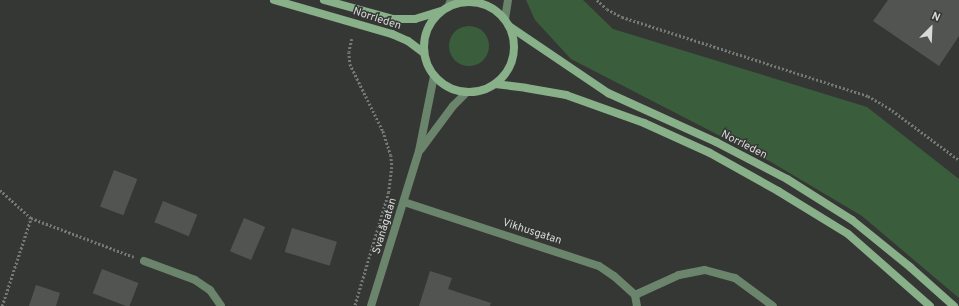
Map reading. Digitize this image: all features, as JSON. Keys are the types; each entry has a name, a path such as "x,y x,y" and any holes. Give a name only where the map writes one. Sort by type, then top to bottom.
{"main road":[{"name":"Norrleden","path":"274,0 392,34 408,41 424,53"},
{"name":"Norrleden","path":"324,0 393,19 415,19 447,6"},
{"path":"474,2 490,7 507,22 514,43 513,59 508,72 486,90 466,93 450,88 434,76 428,67 424,53 424,45 428,28 447,6 456,3 474,2"},
{"name":"Norrleden","path":"507,22 608,93 709,139 787,179 852,220 910,267 954,306"},
{"name":"Norrleden","path":"495,84 566,95 644,123 710,153 778,191 848,234 930,306"}],"street":[{"path":"507,22 508,0"},
{"name":"Svanågatan","path":"371,306 419,152 434,76"},
{"name":"Svanågatan","path":"419,152 453,106 466,93"},
{"name":"Vikhusgatan","path":"404,202 599,266 614,276 635,295"},
{"path":"144,261 195,280 210,290 221,306"},
{"path":"637,306 635,295 679,275 705,270 735,278 773,306"}],"path":[{"path":"597,0 607,9 622,17 868,96 889,108 959,160"},
{"path":"352,39 349,52 350,64 384,131 391,155 392,167 390,192 355,306"},
{"path":"0,190 31,218 144,261"},
{"path":"2,306 31,218"}],"green space":[{"path":"526,0 583,0 613,29 867,107 959,179 959,298 862,216 771,162 571,59 535,20"},
{"path":"465,26 473,26 480,29 486,35 489,46 486,57 480,63 473,66 465,66 458,63 452,57 449,50 449,42 452,35 458,29"}],"building":[{"path":"888,0 959,0 959,36 939,66 873,21"},
{"path":"114,170 137,179 123,215 100,206"},
{"path":"163,201 197,215 189,236 154,222"},
{"path":"244,218 265,227 251,260 230,251"},
{"path":"292,228 337,242 330,266 285,252"},
{"path":"102,269 138,283 130,306 126,306 93,293"},
{"path":"430,271 452,278 448,289 491,303 490,306 419,306"},
{"path":"36,285 60,293 56,306 29,306"}]}
